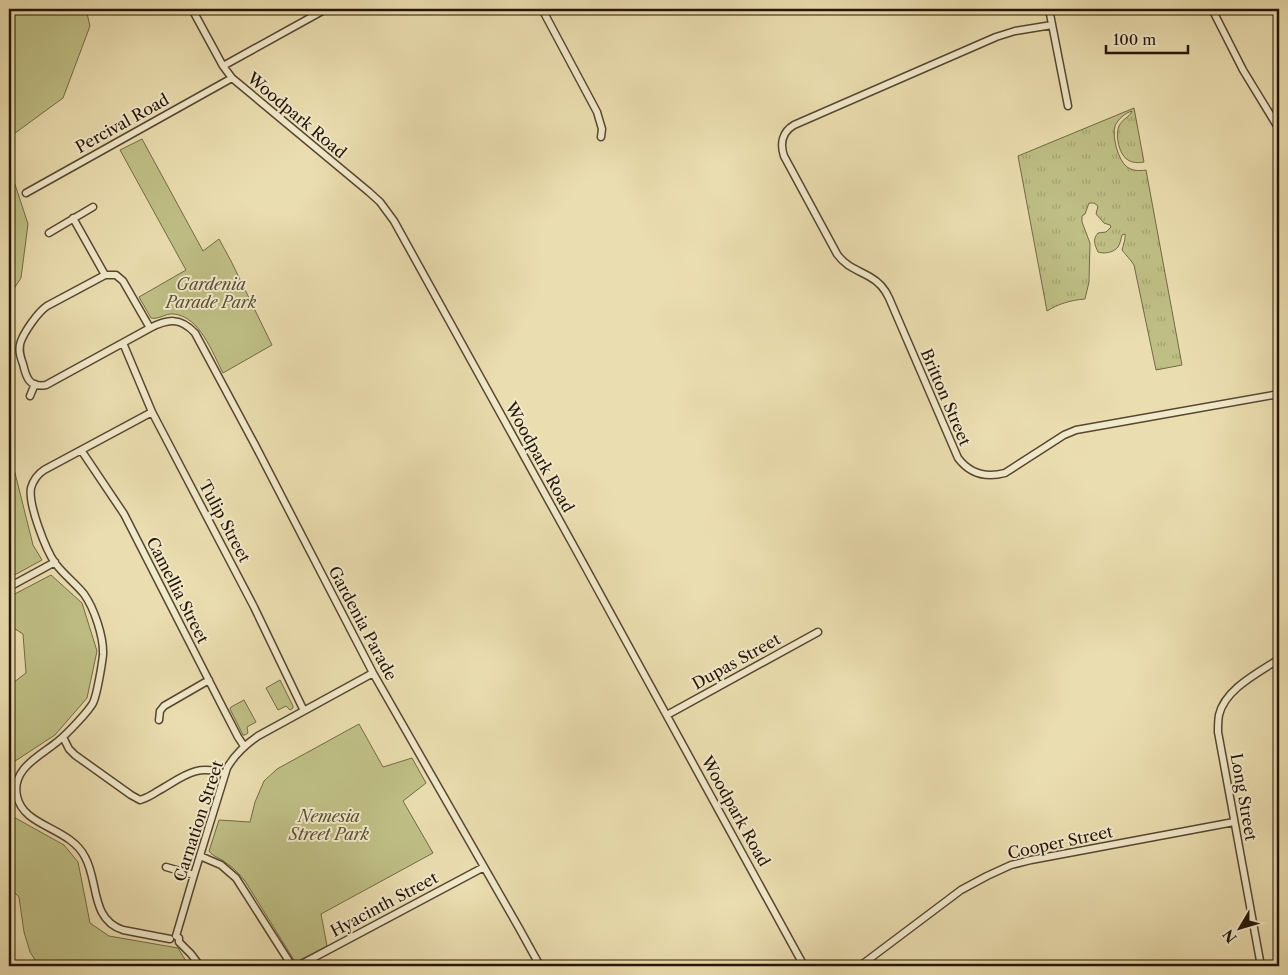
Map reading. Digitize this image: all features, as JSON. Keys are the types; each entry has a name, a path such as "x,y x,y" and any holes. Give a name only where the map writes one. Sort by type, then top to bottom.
{"street":[{"name":"Woodpark Road","path":"192,9 223,66 232,78 369,192 394,221 804,966"},
{"path":"223,66 326,9"},
{"path":"542,9 597,112 602,128 601,138"},
{"path":"1049,9 1068,106"},
{"path":"1212,9 1243,70 1279,129"},
{"name":"Britton Street","path":"1052,25 1015,31 996,37 789,127 782,137 784,156 838,254 847,265 876,281 886,291 954,452 961,462 972,471 985,475 995,475 1005,472 1076,430 1279,394"},
{"name":"Percival Road","path":"26,193 232,78"},
{"path":"49,233 93,207"},
{"path":"73,218 105,275"},
{"path":"30,396 35,384 26,376 20,357 20,344 24,334 43,308 105,275 116,275 123,281 150,328"},
{"name":"Gardenia Parade","path":"35,384 40,386 46,385 163,322 174,321 185,324 195,333 254,443 372,673 540,966"},
{"name":"Tulip Street","path":"123,343 152,412 254,607 304,710"},
{"path":"152,412 41,472 35,479 31,490 38,525 54,562 84,594 95,616 103,648 103,659 93,703 63,737 23,768 17,780 16,793 22,809 28,815 66,836 82,851 88,862 99,906 105,919 110,924 123,930 170,939 172,936 178,939 200,966"},
{"name":"Camellia Street","path":"81,450 124,514 208,680 244,746"},
{"path":"9,587 54,562"},
{"name":"Dupas Street","path":"667,715 818,632"},
{"name":"Long Street","path":"1261,966 1218,732 1222,706 1230,694 1279,659"},
{"name":"Carnation Street","path":"178,939 194,875 227,768 233,759 244,746 258,736 372,673"},
{"path":"159,720 160,712 164,706 208,680"},
{"path":"63,737 69,749 75,755 140,800 195,771 205,769 225,774"},
{"name":"Cooper Street","path":"860,966 962,890 978,880 1011,865 1234,822"},
{"path":"200,856 221,866 236,878 292,966"},
{"path":"166,866 194,875"},
{"name":"Hyacinth Street","path":"298,966 484,867"}],"green space":[{"path":"9,9 86,9 90,26 63,98 11,136 9,144"},
{"path":"1134,108 1144,162 1128,160 1122,154 1119,144 1117,134 1119,126 1132,111 1116,123 1114,131 1115,142 1118,154 1127,167 1136,170 1146,170 1182,365 1156,370 1134,265 1122,250 1125,234 1122,235 1119,246 1114,251 1098,252 1095,242 1096,236 1098,233 1106,232 1111,227 1104,223 1096,214 1098,206 1094,203 1089,203 1085,214 1082,216 1082,222 1090,243 1089,282 1085,299 1065,303 1047,311 1018,156"},
{"name":"Gardenia Parade Park","path":"142,139 203,251 219,239 272,345 223,373 210,346 198,328 183,317 174,314 151,318 139,297 186,270 120,150"},
{"path":"9,166 28,224 21,278 9,296"},
{"path":"9,449 33,545 42,560 9,578"},
{"path":"51,575 82,603 97,651 87,698 55,735 9,765 9,686 26,673 23,634 9,625 9,597"},
{"path":"280,680 293,706 290,710 286,706 278,710 266,688"},
{"path":"244,700 256,722 247,727 248,733 243,735 230,709"},
{"name":"Nemesia Street Park","path":"359,724 383,767 412,758 426,783 403,801 433,853 321,914 327,946 298,961 294,960 245,881 232,867 209,851 219,820 250,822 255,802 264,781 277,769"},
{"path":"9,812 10,815 64,845 78,862 90,923 109,936 178,948 189,966 39,966 30,952 24,932 19,897 9,887"}]}
